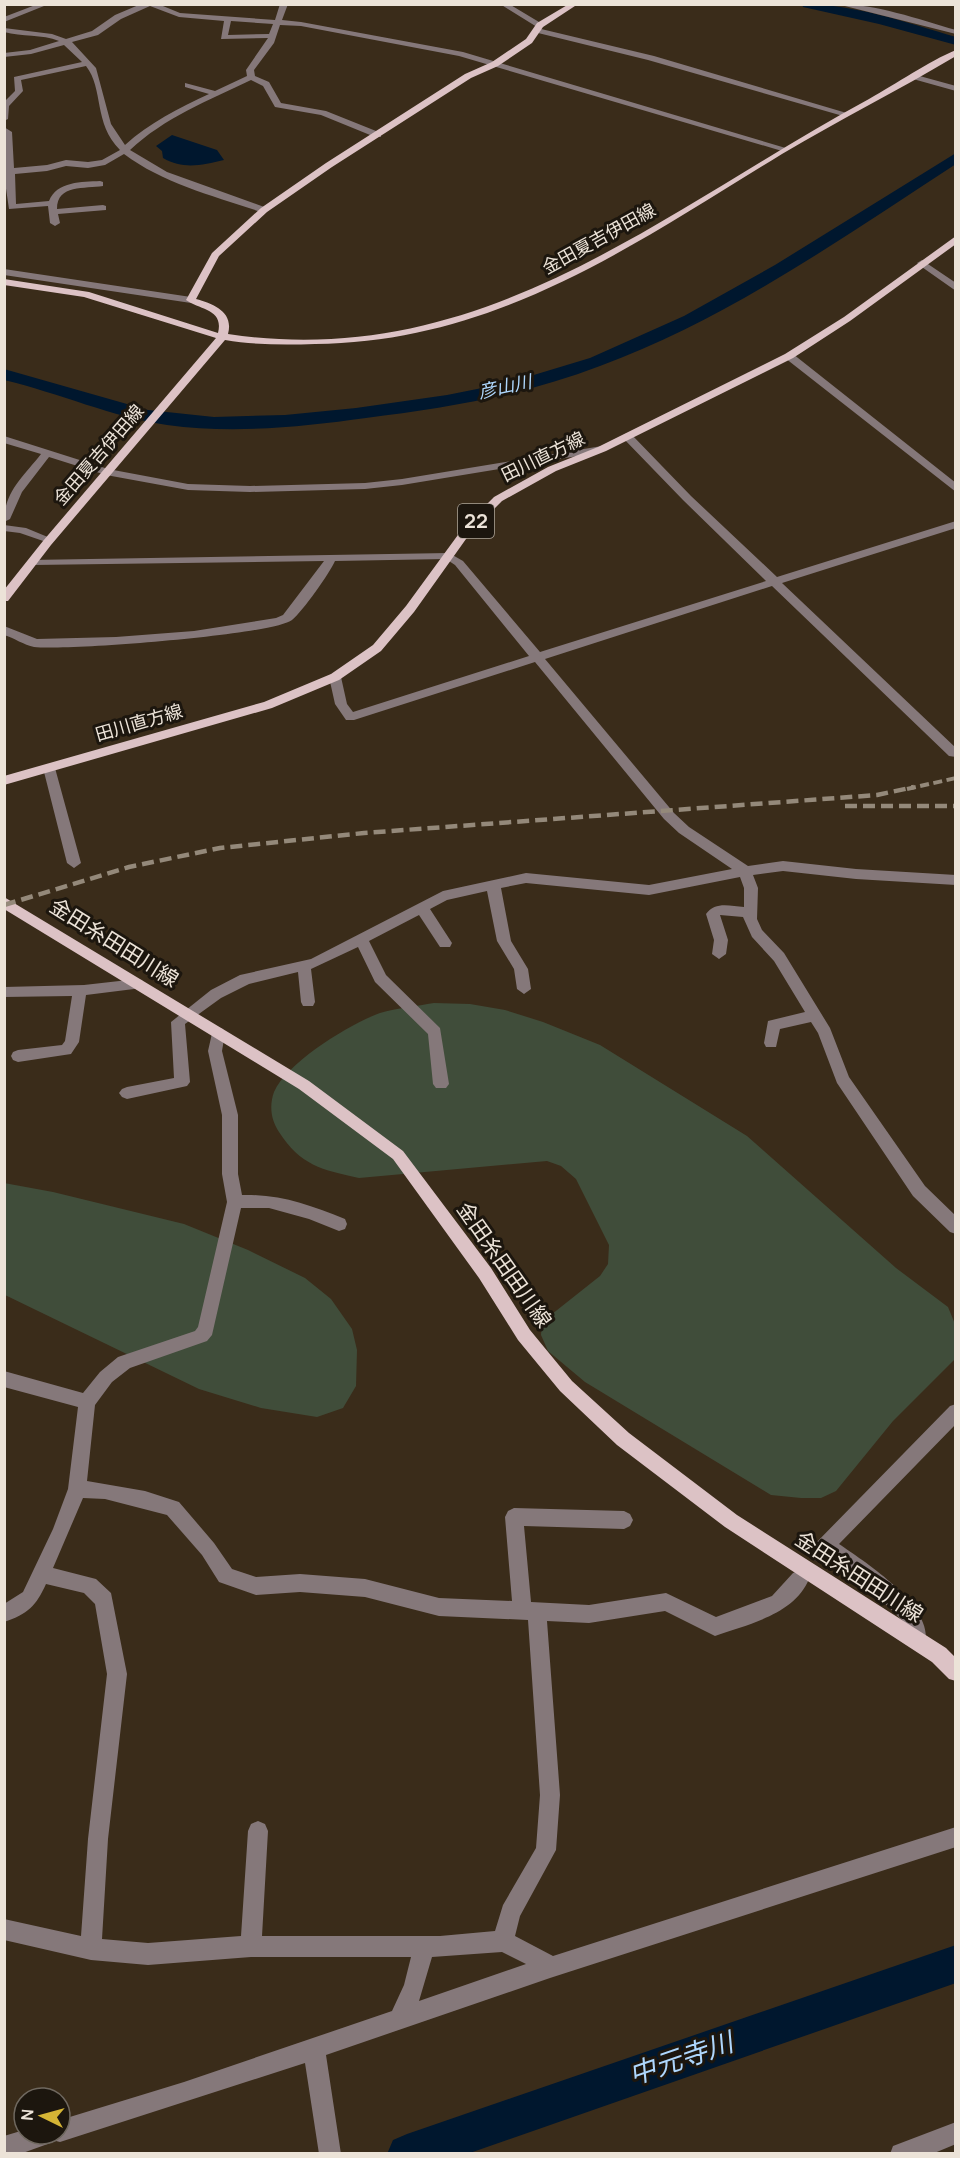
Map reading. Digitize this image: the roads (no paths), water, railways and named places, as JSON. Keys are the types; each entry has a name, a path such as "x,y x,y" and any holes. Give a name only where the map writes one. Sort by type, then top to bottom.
{"main road":[{"path":"220,340 226,328 225,319 218,311 190,300 215,255 264,210 329,165 468,76 495,64 529,41 538,27 575,4"},
{"name":"金田夏吉伊田線","path":"4,282 85,294 220,340 285,342 363,340 421,332 478,316 532,296 583,271 846,114 921,78 956,52"},
{"name":"田川直方線","path":"4,781 268,705 335,677 377,648 467,530 498,499 552,469 602,449 789,356 847,319 956,239"},
{"name":"金田夏吉伊田線","path":"4,598 49,540 220,340"},
{"name":"金田糸田田川線","path":"12,907 304,1085 398,1155 485,1274 524,1335 566,1386 623,1439 731,1521 917,1640 939,1655 956,1672"}],"street":[{"path":"4,20 46,4"},
{"path":"4,55 31,52 95,33 118,17 150,4 183,20 213,17 278,21 408,44 495,64 785,149"},
{"path":"251,77 250,70 270,43 284,4"},
{"path":"503,4 538,27 846,114"},
{"path":"840,4 885,13 956,32"},
{"path":"228,18 224,37 272,36"},
{"path":"4,30 22,34 54,36 68,42 91,67 108,128 116,142 125,150 166,174 264,210"},
{"path":"4,119 5,106 19,91 17,79 87,63"},
{"path":"7,172 47,168 66,163 96,164 125,150 140,136 176,113 251,77"},
{"path":"251,77 266,84 278,105 323,113 378,135"},
{"path":"921,78 956,89"},
{"path":"188,85 216,94"},
{"path":"4,129 8,132 8,197 12,207 103,208"},
{"path":"55,223 56,196 66,187 100,184"},
{"path":"922,263 956,288"},
{"path":"4,272 190,300"},
{"path":"789,356 956,489"},
{"path":"627,436 687,498 953,753"},
{"path":"4,439 110,469 188,487 288,489 365,486 487,469 571,452 602,449"},
{"path":"4,519 17,491 48,452"},
{"path":"335,677 341,704 350,717 956,524"},
{"path":"4,528 22,530 49,540"},
{"path":"33,562 250,561 449,556 459,563 669,816 684,830 745,871 751,888 750,919 757,933 779,957 825,1032 842,1079 919,1191 956,1227"},
{"path":"4,630 35,643 116,641 194,636 277,621 286,618 326,568 331,558"},
{"path":"49,768 74,863"},
{"path":"127,1094 182,1082 178,1022 216,994 245,979 315,963 421,907 456,892 526,878 649,890 783,866 856,874 956,880"},
{"path":"493,885 504,941 520,969 524,988"},
{"path":"421,907 446,943"},
{"path":"719,954 721,940 713,914 717,910 750,912"},
{"path":"362,940 380,978 435,1032 441,1084"},
{"path":"304,966 308,1002"},
{"path":"4,992 80,990 137,984"},
{"path":"18,1056 66,1050 72,1042 80,990"},
{"path":"771,1043 773,1025 814,1015"},
{"path":"4,1613 14,1610 30,1598 61,1532 76,1489 87,1402 106,1377 124,1362 201,1336 206,1330 235,1202 230,1174 230,1115 215,1051 218,1033"},
{"path":"235,1202 269,1201 312,1213 339,1224"},
{"path":"4,1379 87,1402"},
{"path":"917,1640 912,1617 873,1579 822,1549 956,1412"},
{"path":"76,1489 105,1491 145,1499 173,1508 208,1549 226,1576 256,1586 300,1583 365,1588 439,1606 589,1614 666,1602 715,1627 778,1603 800,1579"},
{"path":"504,1941 510,1912 546,1850 550,1795 530,1611 514,1517 624,1520"},
{"path":"42,1574 89,1585 104,1599 117,1674 98,1839 91,1949"},
{"path":"251,1946 258,1831"},
{"path":"72,2127 166,2100 551,1966 956,1837"},
{"path":"4,1929 91,1949 148,1954 251,1946 422,1947 504,1941 551,1966"},
{"path":"399,2020 417,1982 422,1947"},
{"path":"314,2049 330,2154"},
{"path":"901,2154 956,2133"}],"water":[{"path":"172,135 217,150 224,160 193,165 171,162 163,158 162,151 156,146"}],"waterway":[{"path":"808,4 882,20 956,41"},
{"name":"彦山川","path":"4,374 148,415 214,423 285,421 356,414 417,406 508,389 596,362 690,320 781,269 956,157"},
{"name":"中元寺川","path":"407,2154 956,1964"}],"railway":[{"path":"907,789 956,778"},
{"path":"4,905 129,867 220,848 364,833 877,795 914,787"},
{"path":"845,806 956,806"}]}
